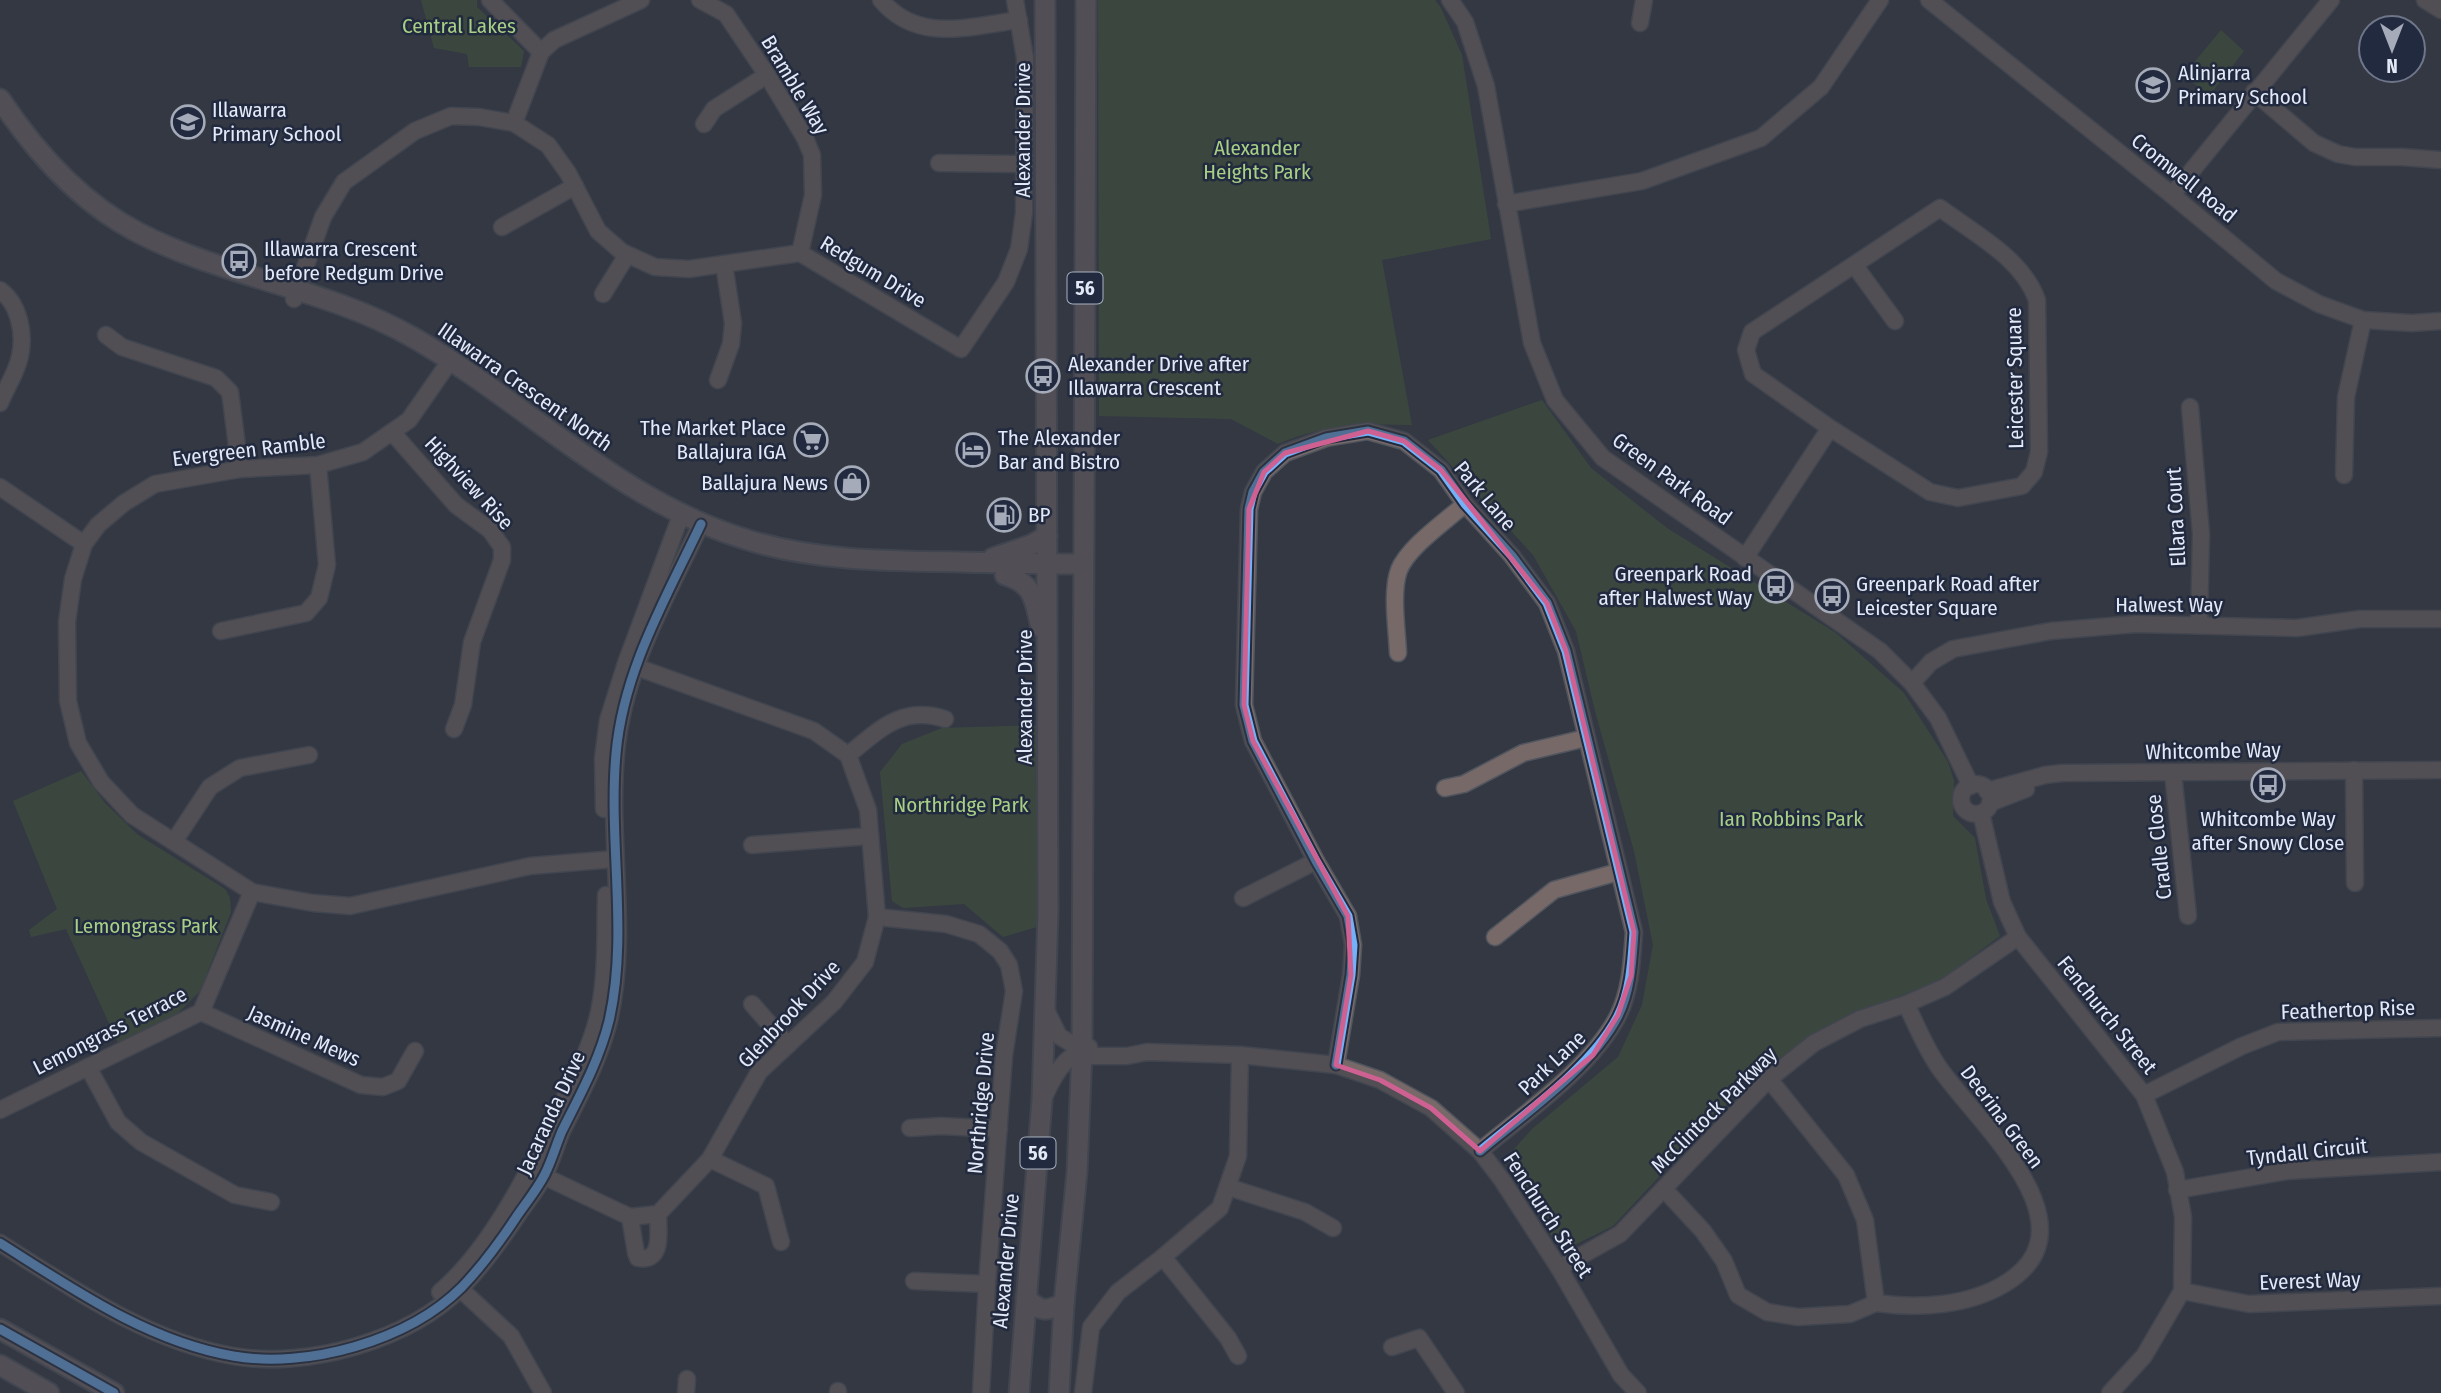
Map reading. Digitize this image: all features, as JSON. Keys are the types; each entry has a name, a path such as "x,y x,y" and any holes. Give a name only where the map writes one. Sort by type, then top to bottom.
{"main road":[{"name":"Alexander Drive","path":"1019,1393 1042,1100 1048,912 1045,0"},
{"name":"56","path":"1059,1393 1064,1303 1077,1172 1082,1049 1086,0"},
{"name":"Illawarra Crescent North","path":"0,99 55,171 119,221 138,233 186,254 296,294 447,365 620,495 746,551 840,570 896,574 1005,575 1047,570"},
{"name":"Illawarra Crescent North","path":"0,113 30,154 56,183 77,202 134,239 178,259 296,294"},
{"name":"Illawarra Crescent North","path":"699,529 792,551 894,562 969,562 1047,570 1083,570"},
{"path":"969,562 1003,555 1047,536"},
{"path":"1005,575 1019,580 1029,590 1047,648"},
{"path":"1026,1298 1038,1310 1050,1310 1064,1303"},
{"path":"0,1329 114,1393"},
{"path":"0,1365 49,1393"}],"street":[{"path":"490,0 541,52"},
{"path":"514,123 541,52 554,40 641,0"},
{"name":"Bramble Way","path":"700,0 726,14 767,75 805,138 812,155 813,195 800,253"},
{"path":"881,0 902,20 926,28 945,30 1019,20"},
{"path":"939,163 1023,163 1025,58 1015,0"},
{"name":"Green Park Road","path":"1450,0 1465,22 1486,86 1531,343 1555,400 1603,458 1880,651 1912,683 1938,718 1982,798"},
{"path":"1640,23 1644,0"},
{"path":"1506,204 1642,181 1760,138 1821,87 1880,0"},
{"name":"Cromwell Road","path":"1929,0 2276,281 2319,304 2363,320 2412,323 2441,321"},
{"path":"2172,195 2331,0"},
{"path":"2425,0 2441,9"},
{"path":"704,124 714,109 767,75"},
{"path":"2254,92 2314,143 2338,154 2441,160"},
{"name":"Redgum Drive","path":"296,294 323,217 345,182 415,131 451,116 479,117 514,123 548,145 575,186 598,231 627,255 655,267 689,269 800,253 961,349 1006,282 1019,249 1024,213 1023,163"},
{"path":"502,228 575,186"},
{"name":"Leicester Square","path":"1940,208 2015,264 2030,282 2037,300 2039,452 2034,472 2022,486 1958,498 1930,492 1830,428 1753,374 1746,350 1752,332 1940,208"},
{"path":"603,294 627,255"},
{"path":"718,380 731,344 733,323 724,264"},
{"path":"1855,266 1895,321"},
{"path":"0,290 10,298 22,327 20,357 0,403"},
{"path":"2344,474 2346,397 2363,320"},
{"path":"106,335 122,347 216,378 230,392 240,470"},
{"name":"Evergreen Ramble","path":"447,365 409,420 363,452 318,465 240,470 155,484 124,503 98,525 84,544 72,579 67,622 68,701 78,743 101,782 132,815 252,892 313,903 350,906 530,866 611,859"},
{"name":"Ellara Court","path":"2190,407 2201,534 2199,625"},
{"path":"1745,558 1830,428"},
{"name":"Park Lane","path":"1336,1065 1352,975 1353,945 1348,916 1316,861 1254,741 1244,705 1249,509 1264,472 1285,453 1326,438 1368,431 1404,441 1441,470 1465,504 1512,556 1546,603 1566,651 1634,932 1631,976 1618,1015 1593,1055 1480,1151"},
{"name":"Highview Rise","path":"392,432 456,505 490,530 502,547 502,560 472,642 463,705 454,729"},
{"path":"221,631 306,613 319,598 327,565 318,465"},
{"path":"0,487 84,544"},
{"path":"1398,653 1395,585 1399,568 1414,549 1465,504"},
{"name":"Jacaranda Drive","path":"631,664 679,519"},
{"name":"Jacaranda Drive","path":"0,1243 76,1292 128,1321 206,1349 258,1359 312,1357 367,1343 395,1332 424,1315 456,1285 492,1230 537,1173 582,1064 598,1014 605,972 611,859 603,758 608,720 631,664 699,529"},
{"name":"Halwest Way","path":"1912,683 1931,662 1953,649 2051,631 2137,624 2297,628 2360,620 2441,619"},
{"path":"631,664 814,731 848,755 893,720 918,714 930,714 945,719"},
{"path":"1445,788 1464,784 1523,753 1586,738"},
{"path":"174,840 210,787 240,768 309,755"},
{"name":"Glenbrook Drive","path":"658,1214 710,1158 759,1072 834,1002 866,962 877,917 868,810 848,755"},
{"name":"Whitcombe Way","path":"1982,798 2049,784 2441,770"},
{"path":"2354,775 2355,883"},
{"name":"Whitcombe Way","path":"2354,775 2441,781"},
{"name":"Cradle Close","path":"2174,778 2188,916"},
{"name":"Fenchurch Street","path":"1982,798 2002,902 2018,937 2144,1095 2175,1172 2183,1217 2182,1291 2144,1356 2109,1393"},
{"path":"752,845 870,836"},
{"path":"1243,898 1316,861"},
{"path":"1495,937 1554,890 1618,873"},
{"name":"Lemongrass Terrace","path":"0,1110 201,1012 252,892"},
{"name":"Northridge Drive","path":"877,917 946,924 979,934 1000,951 1009,965 1014,991 1004,1056 981,1393"},
{"name":"McClintock Parkway","path":"1559,1268 1620,1234 1712,1135 1769,1079 1814,1043 1860,1019 1945,988 2018,937"},
{"path":"752,1004 788,1045"},
{"name":"Deerina Green","path":"1876,1303 1898,1306 1956,1302 1977,1297 2020,1274 2031,1260 2041,1238 2041,1219 2034,1198 2018,1169 1937,1065 1906,1004"},
{"name":"Fenchurch Street","path":"1045,1008 1059,1036 1092,1056 1127,1056 1146,1052 1240,1055 1336,1065 1380,1080 1430,1108 1480,1151 1502,1180 1559,1268 1621,1375 1638,1393"},
{"name":"Jasmine Mews","path":"201,1012 361,1085 383,1087 398,1081 415,1051"},
{"name":"Feathertop Rise","path":"2144,1095 2242,1046 2278,1032 2441,1028"},
{"path":"1042,1100 1064,1062 1082,1049"},
{"path":"1083,1393 1091,1328 1118,1292 1220,1208 1238,1156 1240,1055"},
{"path":"88,1067 118,1122 141,1142 235,1195 271,1202"},
{"path":"1664,1189 1703,1231 1724,1261 1738,1295 1766,1312 1798,1317 1850,1314 1876,1303 1865,1220 1846,1175 1769,1079"},
{"path":"910,1128 941,1126 999,1129"},
{"path":"710,1158 766,1186 782,1242"},
{"name":"Tyndall Circuit","path":"2177,1190 2287,1171 2441,1163"},
{"path":"537,1173 630,1217 658,1214 658,1248 654,1255 646,1260 638,1258 636,1253 630,1217"},
{"path":"1228,1187 1305,1212 1333,1228"},
{"name":"Jacaranda Drive","path":"0,1232 85,1287 139,1315 214,1343 264,1350 311,1349 367,1335 456,1285"},
{"path":"1163,1257 1228,1338 1238,1356"},
{"path":"914,1280 987,1284"},
{"path":"456,1285 511,1336 543,1393"},
{"name":"Everest Way","path":"2182,1291 2249,1304 2441,1296"},
{"path":"1392,1347 1419,1338 1456,1393"}],"highlighted area":[{"path":"1368,431 1404,441 1441,470 1547,603 1566,651 1634,932 1631,976 1618,1015 1593,1055 1480,1151 1431,1108 1380,1080 1336,1065 1351,975 1348,916 1253,741 1244,705 1249,509 1264,472 1285,453"}],"green space":[{"name":"Central Lakes","path":"421,0 477,0 477,7 524,51 521,67 469,67 467,54 434,48"},
{"name":"Alexander Heights Park","path":"1098,0 1435,0 1441,8 1462,55 1491,239 1382,260 1412,425 1378,424 1327,429 1278,444 1231,419 1099,416"},
{"path":"2221,30 2244,51 2210,95 2183,76"},
{"name":"Ian Robbins Park","path":"1542,400 1591,468 1667,528 1836,633 1904,693 1948,762 1954,781 1953,816 1975,838 1986,899 2000,936 1942,979 1833,1023 1753,1076 1613,1226 1568,1248 1553,1239 1506,1158 1532,1129 1618,1057 1642,1005 1653,945 1634,851 1576,631 1533,555 1428,440"},
{"name":"Northridge Park","path":"1038,725 1040,926 1003,937 964,904 903,908 892,901 880,772 902,744 942,728"},
{"name":"Lemongrass Park","path":"81,771 105,803 138,835 225,889 230,898 231,912 200,991 177,1014 118,1043 66,929 31,937 29,930 57,909 13,801"}],"cycle path":[{"path":"1336,1065 1351,975 1353,945 1348,916 1253,741 1244,705 1249,509 1253,492 1264,472 1285,453 1326,438 1368,431 1404,441 1441,470 1465,504 1512,556 1547,603 1566,651 1634,932 1626,996 1606,1035 1556,1089 1480,1151"},
{"path":"0,1243 83,1295 141,1326 201,1349 262,1359 324,1354 355,1347 414,1322 440,1306 462,1287 496,1246 542,1180 605,1036 615,988 617,955 614,787 620,723 627,693 648,636 701,524"},
{"path":"0,1329 114,1393"}],"place":[{"name":"Alinjarra Primary School","path":"2153,85"},
{"name":"Illawarra Primary School","path":"188,122"},
{"name":"Illawarra Crescent before Redgum Drive","path":"239,261"},
{"name":"Alexander Drive after Illawarra Crescent","path":"1043,376"},
{"name":"The Market Place Ballajura IGA","path":"811,440"},
{"name":"The Alexander Bar and Bistro","path":"973,450"},
{"name":"Ballajura News","path":"852,483"},
{"name":"BP","path":"1004,515"},
{"name":"Greenpark Road after Halwest Way","path":"1776,586"},
{"name":"Greenpark Road after Leicester Square","path":"1832,596"},
{"name":"Whitcombe Way after Snowy Close","path":"2268,785"}]}
